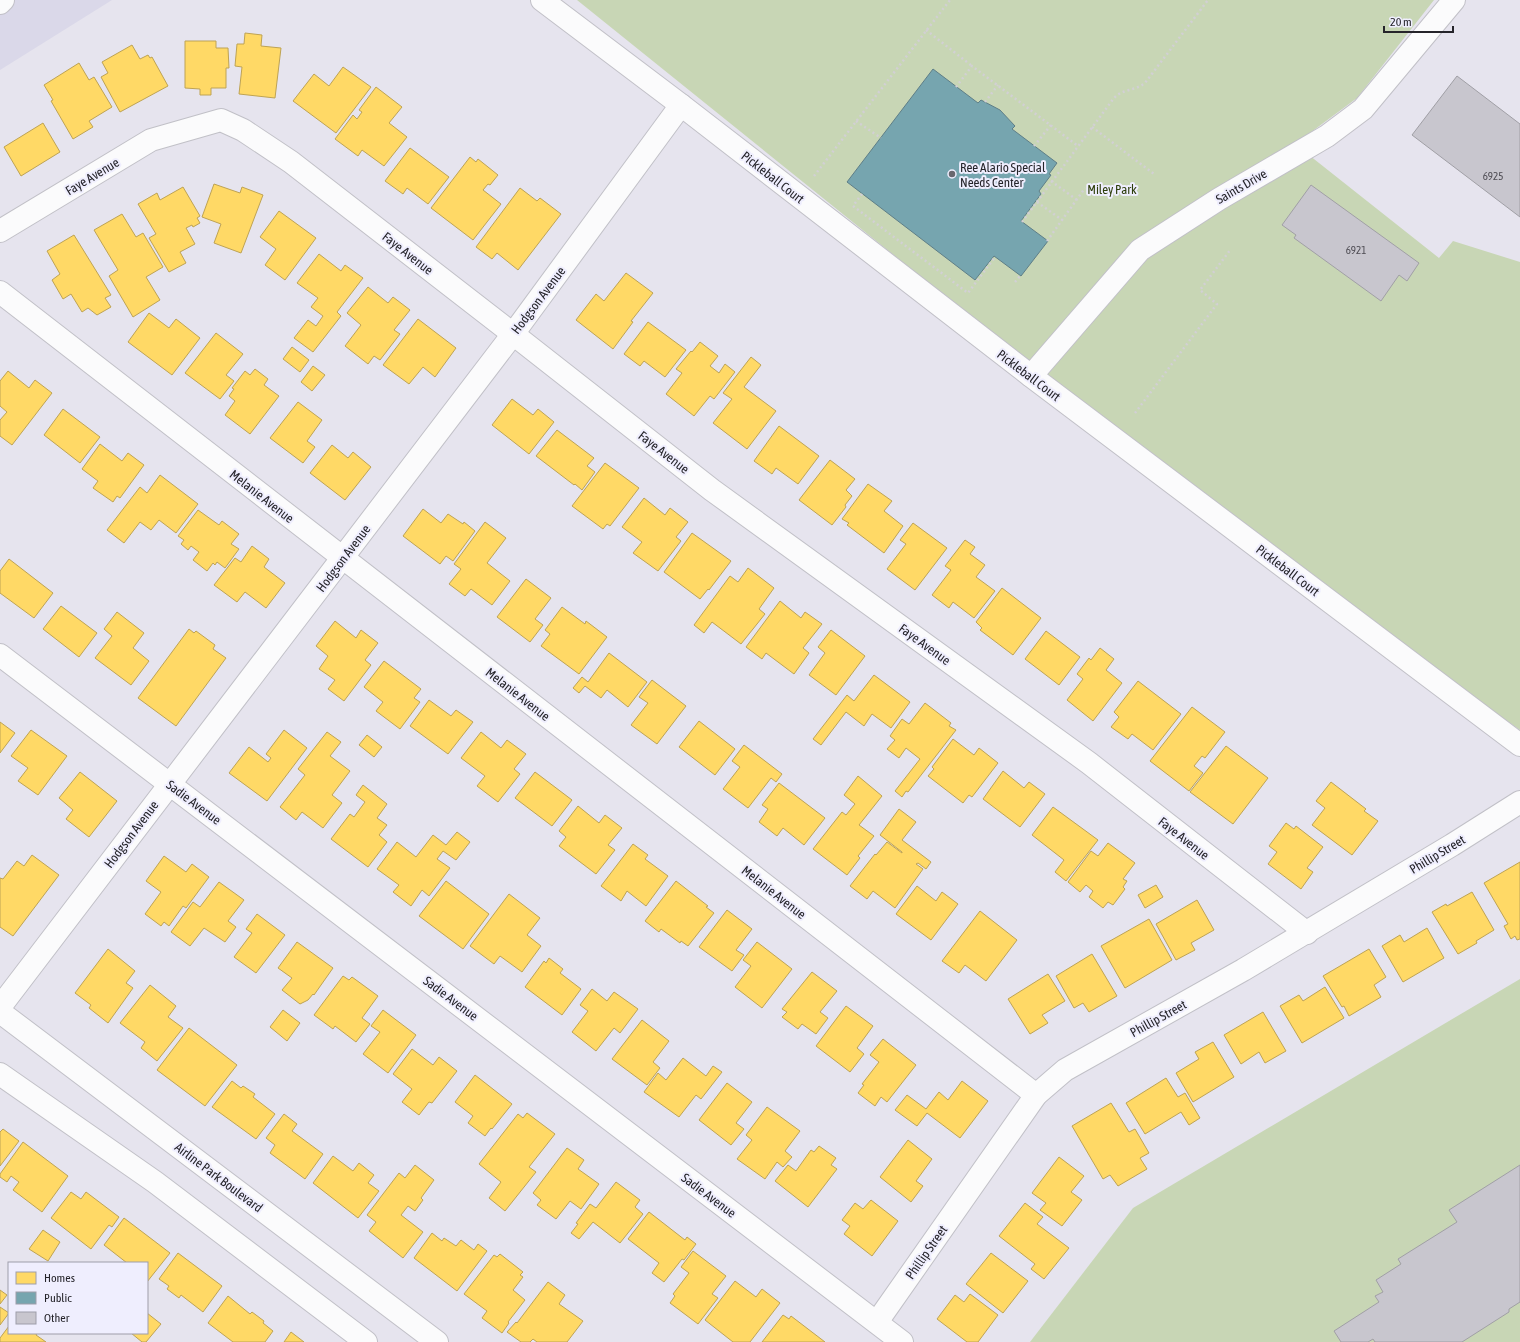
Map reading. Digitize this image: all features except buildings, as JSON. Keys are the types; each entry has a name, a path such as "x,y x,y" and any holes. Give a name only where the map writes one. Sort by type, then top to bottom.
{"street":[{"path":"0,3 3,0"},
{"name":"Pickleball Court","path":"542,0 681,105 1031,376 1520,745"},
{"name":"Saints Drive","path":"1031,376 1140,250 1219,199 1327,136 1364,109 1454,0"},
{"name":"Hodgson Avenue","path":"0,1007 513,334 681,105"},
{"name":"Faye Avenue","path":"0,231 151,140 221,120 243,130 291,162 712,490 1089,763 1306,933"},
{"name":"Melanie Avenue","path":"0,292 342,559 1036,1095"},
{"name":"Sadie Avenue","path":"0,655 902,1342"},
{"name":"Phillip Street","path":"877,1322 1036,1095 1065,1070 1306,933 1520,802"},
{"name":"Airline Park Boulevard","path":"0,1012 438,1342"},
{"path":"0,1074 155,1182 366,1342"}],"path":[{"path":"814,176 950,0"},
{"path":"1022,222 1051,181 1118,94 1139,88 1145,84 1208,0"},
{"path":"926,30 1078,146"},
{"path":"956,86 972,66"},
{"path":"985,102 998,85"},
{"path":"856,121 881,138"},
{"path":"1034,146 1051,125"},
{"path":"1092,127 1154,174"},
{"path":"1051,181 1077,200"},
{"path":"1047,241 1085,188"},
{"path":"862,194 854,206 968,293 995,257"},
{"path":"1037,202 1062,220"},
{"path":"1135,412 1217,304 1200,290 1231,249"},
{"path":"1015,282 1020,276"}],"shaded area":[{"path":"0,0 112,0 0,70"}],"green space":[{"name":"Miley Park","path":"577,0 1434,0 1357,98 1295,144 1439,258 1453,241 1520,262 1520,730 1229,525"},
{"path":"1520,979 1520,1342 1030,1342 1133,1208"}],"place":[{"name":"Ree Alario Special Needs Center","path":"952,174"}]}
